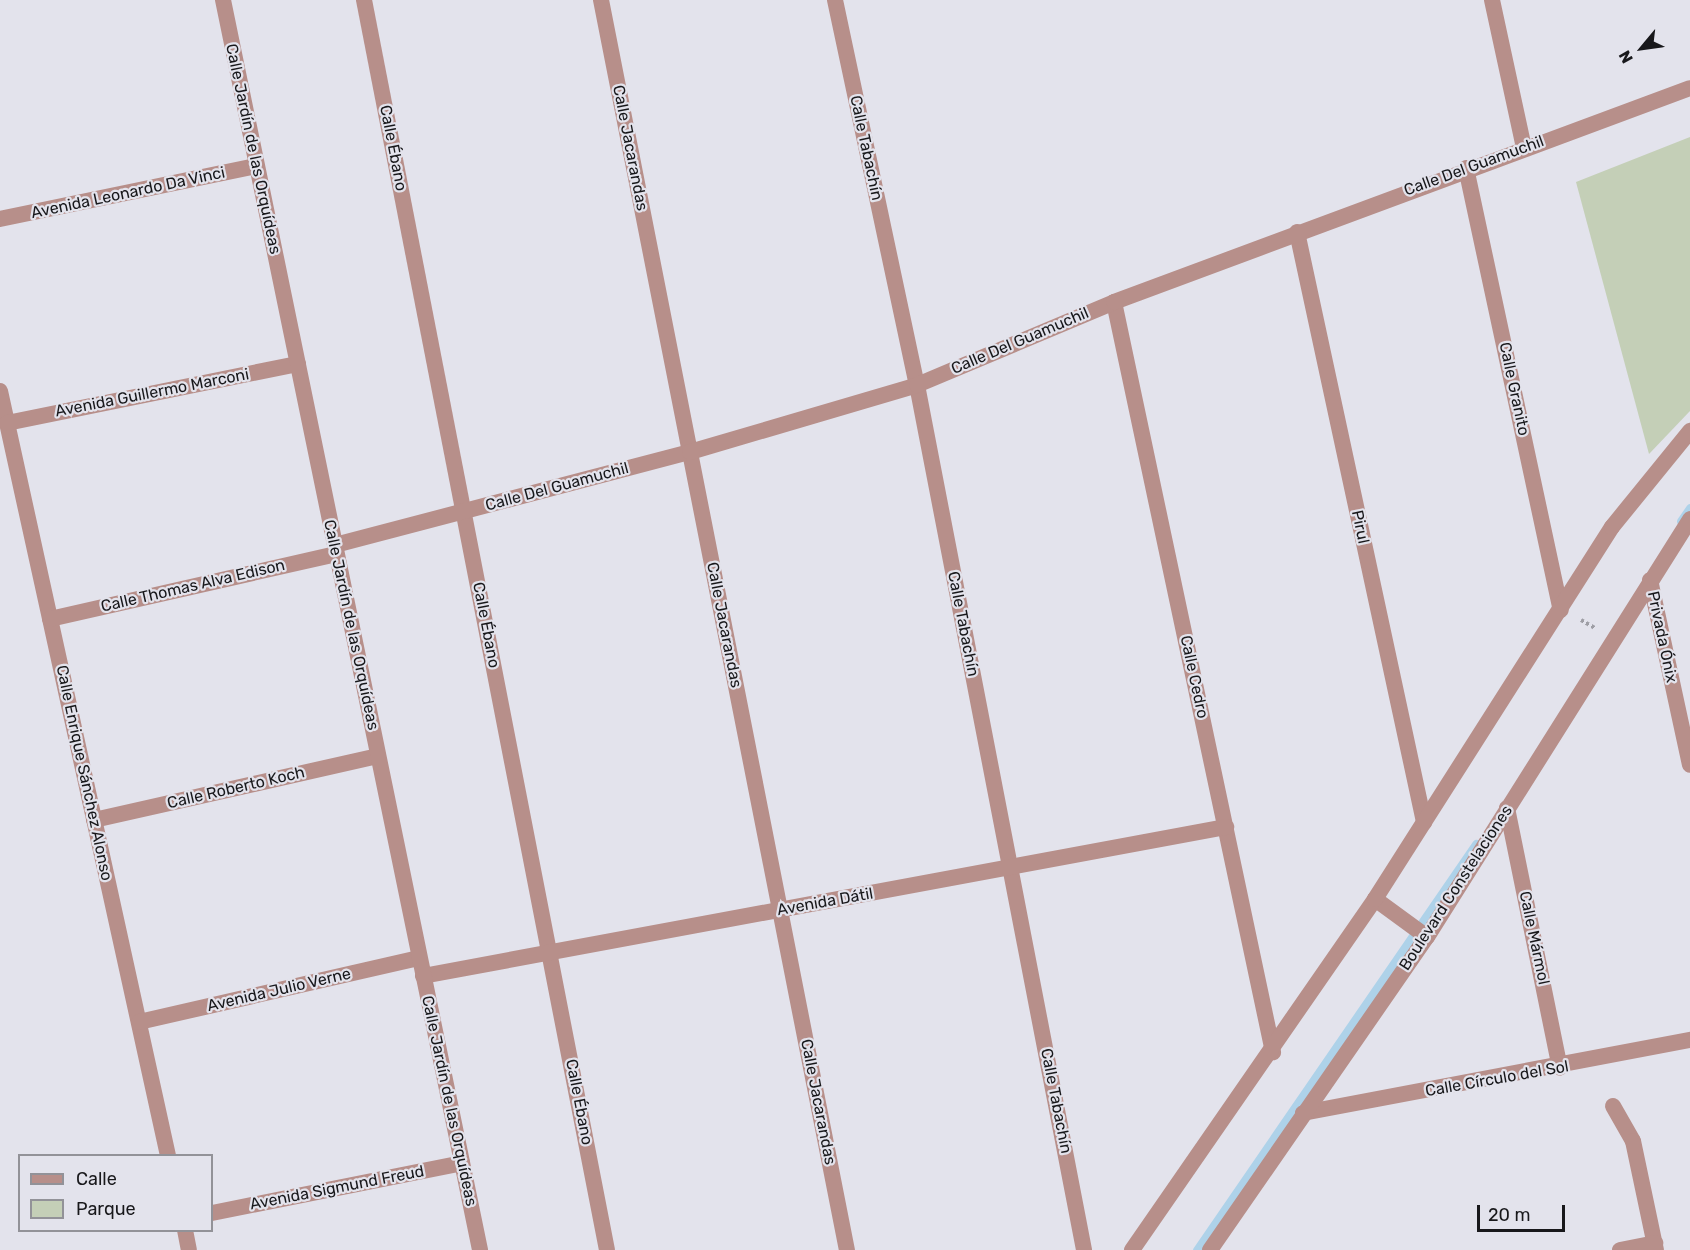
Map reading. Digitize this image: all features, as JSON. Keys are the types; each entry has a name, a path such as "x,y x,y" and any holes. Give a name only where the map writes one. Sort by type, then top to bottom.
{"street":[{"name":"Calle Jardín de las Orquídeas","path":"223,0 480,1250"},
{"name":"Calle Ébano","path":"364,0 607,1250"},
{"name":"Calle Jacarandas","path":"601,0 848,1250"},
{"name":"Calle Tabachín","path":"835,0 917,385 1084,1250"},
{"path":"1492,0 1524,147"},
{"name":"Calle Del Guamuchil","path":"336,549 464,511 690,452 917,385 1114,302 1466,168 1690,88"},
{"name":"Avenida Leonardo Da Vinci","path":"0,219 257,166"},
{"name":"Calle Granito","path":"1466,168 1561,610"},
{"name":"Pirul","path":"1297,232 1424,822"},
{"name":"Calle Cedro","path":"1114,302 1272,1052"},
{"name":"Avenida Guillermo Marconi","path":"7,423 297,364"},
{"name":"Calle Enrique Sánchez Alonso","path":"0,391 168,1154"},
{"path":"1132,1250 1272,1052 1375,899 1612,527 1690,431"},
{"name":"Boulevard Constelaciones","path":"1210,1250 1303,1113 1427,938 1507,808 1617,639 1650,580 1690,519"},
{"name":"Calle Thomas Alva Edison","path":"50,619 336,549"},
{"name":"Privada Ónix","path":"1650,580 1690,765"},
{"name":"Calle Roberto Koch","path":"94,820 378,756"},
{"name":"Calle Mármol","path":"1507,808 1560,1068"},
{"name":"Avenida Dátil","path":"423,976 1226,827"},
{"path":"1375,899 1427,938"},
{"name":"Avenida Julio Verne","path":"139,1022 420,957"},
{"name":"Calle Círculo del Sol","path":"1303,1113 1560,1068 1690,1040"},
{"path":"1614,1106 1633,1141 1656,1246 1620,1250"},
{"name":"Avenida Sigmund Freud","path":"213,1214 462,1163"},
{"path":"185,1232 189,1250"}],"path":[{"path":"1561,610 1617,639"}],"green space":[{"path":"1690,137 1690,411 1649,454 1576,182"}],"waterway":[{"path":"1681,521 1690,508"},
{"path":"1197,1250 1476,844"}]}
